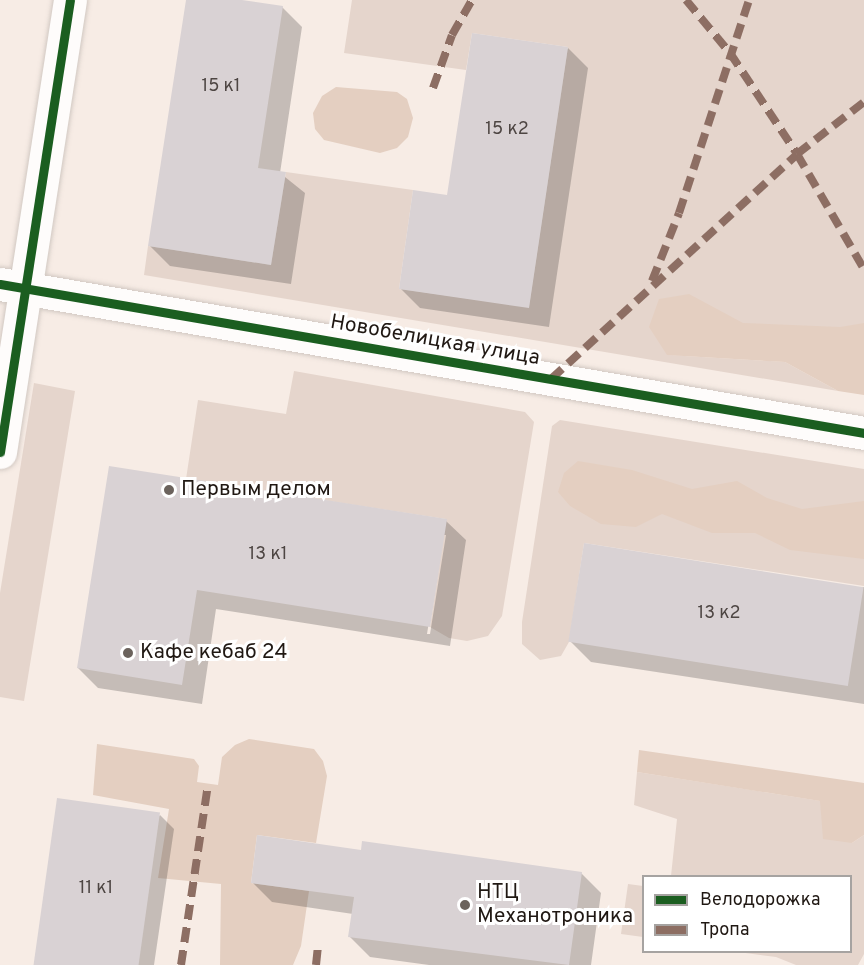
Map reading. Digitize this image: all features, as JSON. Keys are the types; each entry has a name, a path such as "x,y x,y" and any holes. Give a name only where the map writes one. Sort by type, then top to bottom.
{"street":[{"path":"0,452 14,287 70,0"},
{"name":"Новобелицкая улица","path":"14,287 864,433"}],"shaded area":[{"path":"352,0 864,0 864,361 668,355 785,362 838,391 144,275 148,246 271,265 286,172 413,190 399,289 529,307 568,47 472,33 466,70 344,53"},
{"path":"336,87 397,92 407,99 413,118 408,137 397,148 380,153 324,140 315,129 313,113 322,96"},
{"path":"689,294 743,323 840,327 864,323 864,395 838,391 785,362 667,355 649,327 659,299"},
{"path":"294,371 525,412 534,422 502,616 488,636 467,641 449,638 430,627 446,519 186,479 198,400 286,414"},
{"path":"34,383 75,391 24,701 0,697 0,593"},
{"path":"560,420 864,469 864,586 584,543 569,642 561,656 540,660 522,644 522,622 552,426"},
{"path":"578,461 632,470 692,489 737,481 767,498 802,509 864,501 864,559 790,550 755,533 712,533 662,514 636,527 601,524 570,506 558,492 564,473"},
{"path":"249,739 314,749 323,761 327,776 316,843 257,835 251,883 309,891 301,946 293,965 220,965 221,884 158,878 169,809 93,795 97,744 194,759 199,766 197,782 218,785 222,757 235,745"},
{"path":"639,750 864,783 864,835 852,843 823,839 820,801 637,772"},
{"path":"637,772 821,801 852,843 864,835 864,954 858,965 796,965 776,957 746,953 852,953 852,875 671,875 677,819 634,805"},
{"path":"628,884 642,886 642,937 621,934"}],"building":[{"path":"186,0 242,0 283,6 258,168 286,172 271,265 148,246"},
{"path":"472,33 568,47 529,308 399,289 413,190 447,195"},
{"path":"109,466 447,519 430,627 197,590 182,685 77,668"},
{"path":"584,543 864,587 848,686 568,642"},
{"path":"57,798 160,812 139,965 34,965"},
{"name":"НТЦ Механотроника","path":"257,835 361,850 362,841 582,872 569,965 348,937 354,897 251,883"}],"marked path":[{"path":"433,88 452,35 472,0"},
{"path":"686,0 730,53 797,154 864,269"},
{"path":"652,281 679,213 749,0"},
{"path":"551,379 797,154 864,102"},
{"path":"181,965 208,784"},
{"path":"316,965 318,947"}],"cycle path":[{"path":"0,452 70,0"},
{"path":"0,284 864,433"}],"place":[{"name":"Первым делом","path":"169,490"},
{"name":"Кафе кебаб 24","path":"128,653"},
{"name":"НТЦ Механотроника","path":"465,905"}]}
